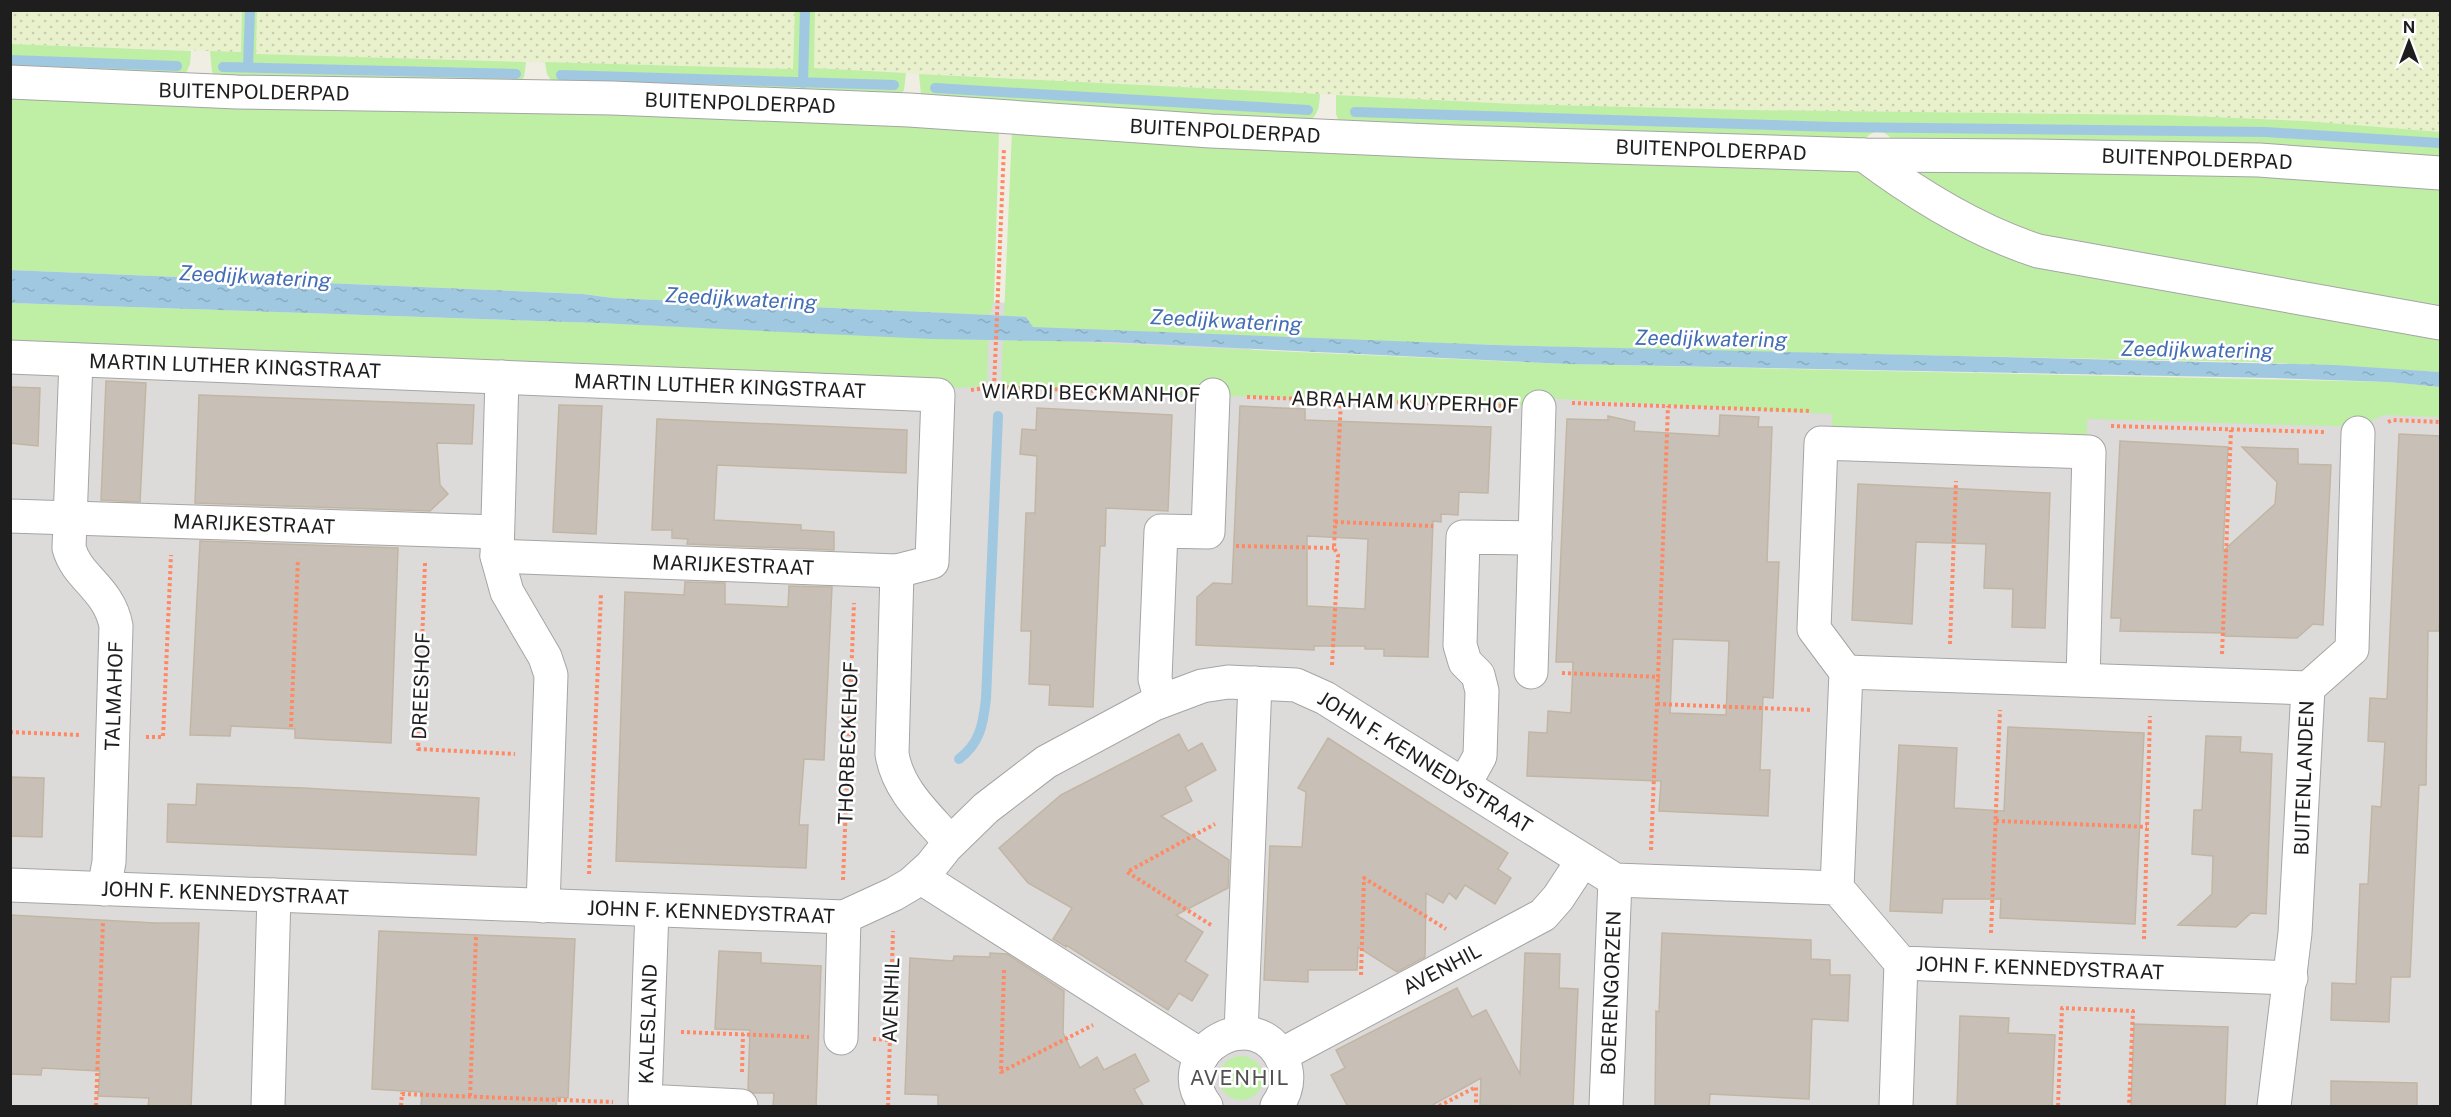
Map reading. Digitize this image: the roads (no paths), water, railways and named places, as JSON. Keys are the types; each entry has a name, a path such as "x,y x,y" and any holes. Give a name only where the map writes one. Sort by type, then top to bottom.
{"street":[{"name":"BUITENPOLDERPAD","path":"10,82 237,92 612,98 909,110 1211,131 1442,142 1864,155 2259,160 2440,172"},
{"path":"1864,155 1911,188 1953,212 2016,243 2038,250 2440,323"},
{"name":"MARTIN LUTHER KINGSTRAAT","path":"10,357 938,395 932,562"},
{"name":"MARTIN LUTHER KINGSTRAAT","path":"70,518 76,360"},
{"path":"502,377 497,544 507,592 549,667 551,675 543,906"},
{"name":"WIARDI BECKMANHOF","path":"1161,701 1155,679 1161,531 1208,532 1213,395"},
{"name":"ABRAHAM KUYPERHOF","path":"1531,672 1539,408"},
{"name":"BUITENLANDEN","path":"2274,1107 2291,978 2301,857 2308,688 2352,650 2358,434"},
{"path":"1837,888 1846,672 1814,629 1821,443 2089,452 2083,680"},
{"name":"MARIJKESTRAAT","path":"10,516 427,530 497,544 603,560 897,571 932,562"},
{"name":"TALMAHOF","path":"70,518 71,556 75,564 104,595 116,626 109,862 104,889"},
{"path":"1464,785 1480,756 1482,692 1478,675 1465,662 1460,645 1463,537 1535,538"},
{"path":"897,571 892,754 894,767 906,791 950,842"},
{"path":"1846,672 2308,688"},
{"name":"JOHN F. KENNEDYSTRAAT","path":"10,885 844,917 907,885 986,807 1046,762 1161,701 1188,690 1215,683 1255,683 1296,685 1330,701 1615,880 1837,888 1901,963 2291,978"},
{"path":"1241,1033 1255,683"},
{"name":"AVENHIL","path":"1281,1055 1543,915 1558,898 1583,860"},
{"name":"BOERENGORZEN","path":"1606,1107 1615,880"},
{"path":"907,885 1005,930 1202,1056"},
{"path":"268,1107 274,895"},
{"name":"KALESLAND","path":"652,910 645,1101 681,1105 741,1106"},
{"path":"841,1038 844,917"},
{"path":"1896,1107 1901,963"},
{"path":"1198,1104 1197,1069 1202,1056 1212,1043 1241,1033 1257,1035 1270,1043 1281,1055 1286,1069 1285,1104"}],"water":[{"path":"11,270 583,294 613,298 1026,317 1033,327 1497,345 2335,365 2440,372 2440,387 2388,382 2274,378 1566,364 1109,342 931,339 598,323 11,303"}],"waterway":[{"path":"248,67 250,10"},
{"path":"803,83 805,10"},
{"path":"10,60 177,66"},
{"path":"223,67 516,74"},
{"path":"561,75 894,85"},
{"path":"935,88 1308,110"},
{"path":"1355,112 1835,127 2265,132 2440,143"},
{"path":"959,759 976,740 986,699 998,416"}],"district":[{"name":"AVENHIL","path":"1240,1078"}],"water label":[{"name":"Zeedijkwatering","path":"255,277"},
{"name":"Zeedijkwatering","path":"741,299"},
{"name":"Zeedijkwatering","path":"1226,321"},
{"name":"Zeedijkwatering","path":"1711,339"},
{"name":"Zeedijkwatering","path":"2197,350"}]}
